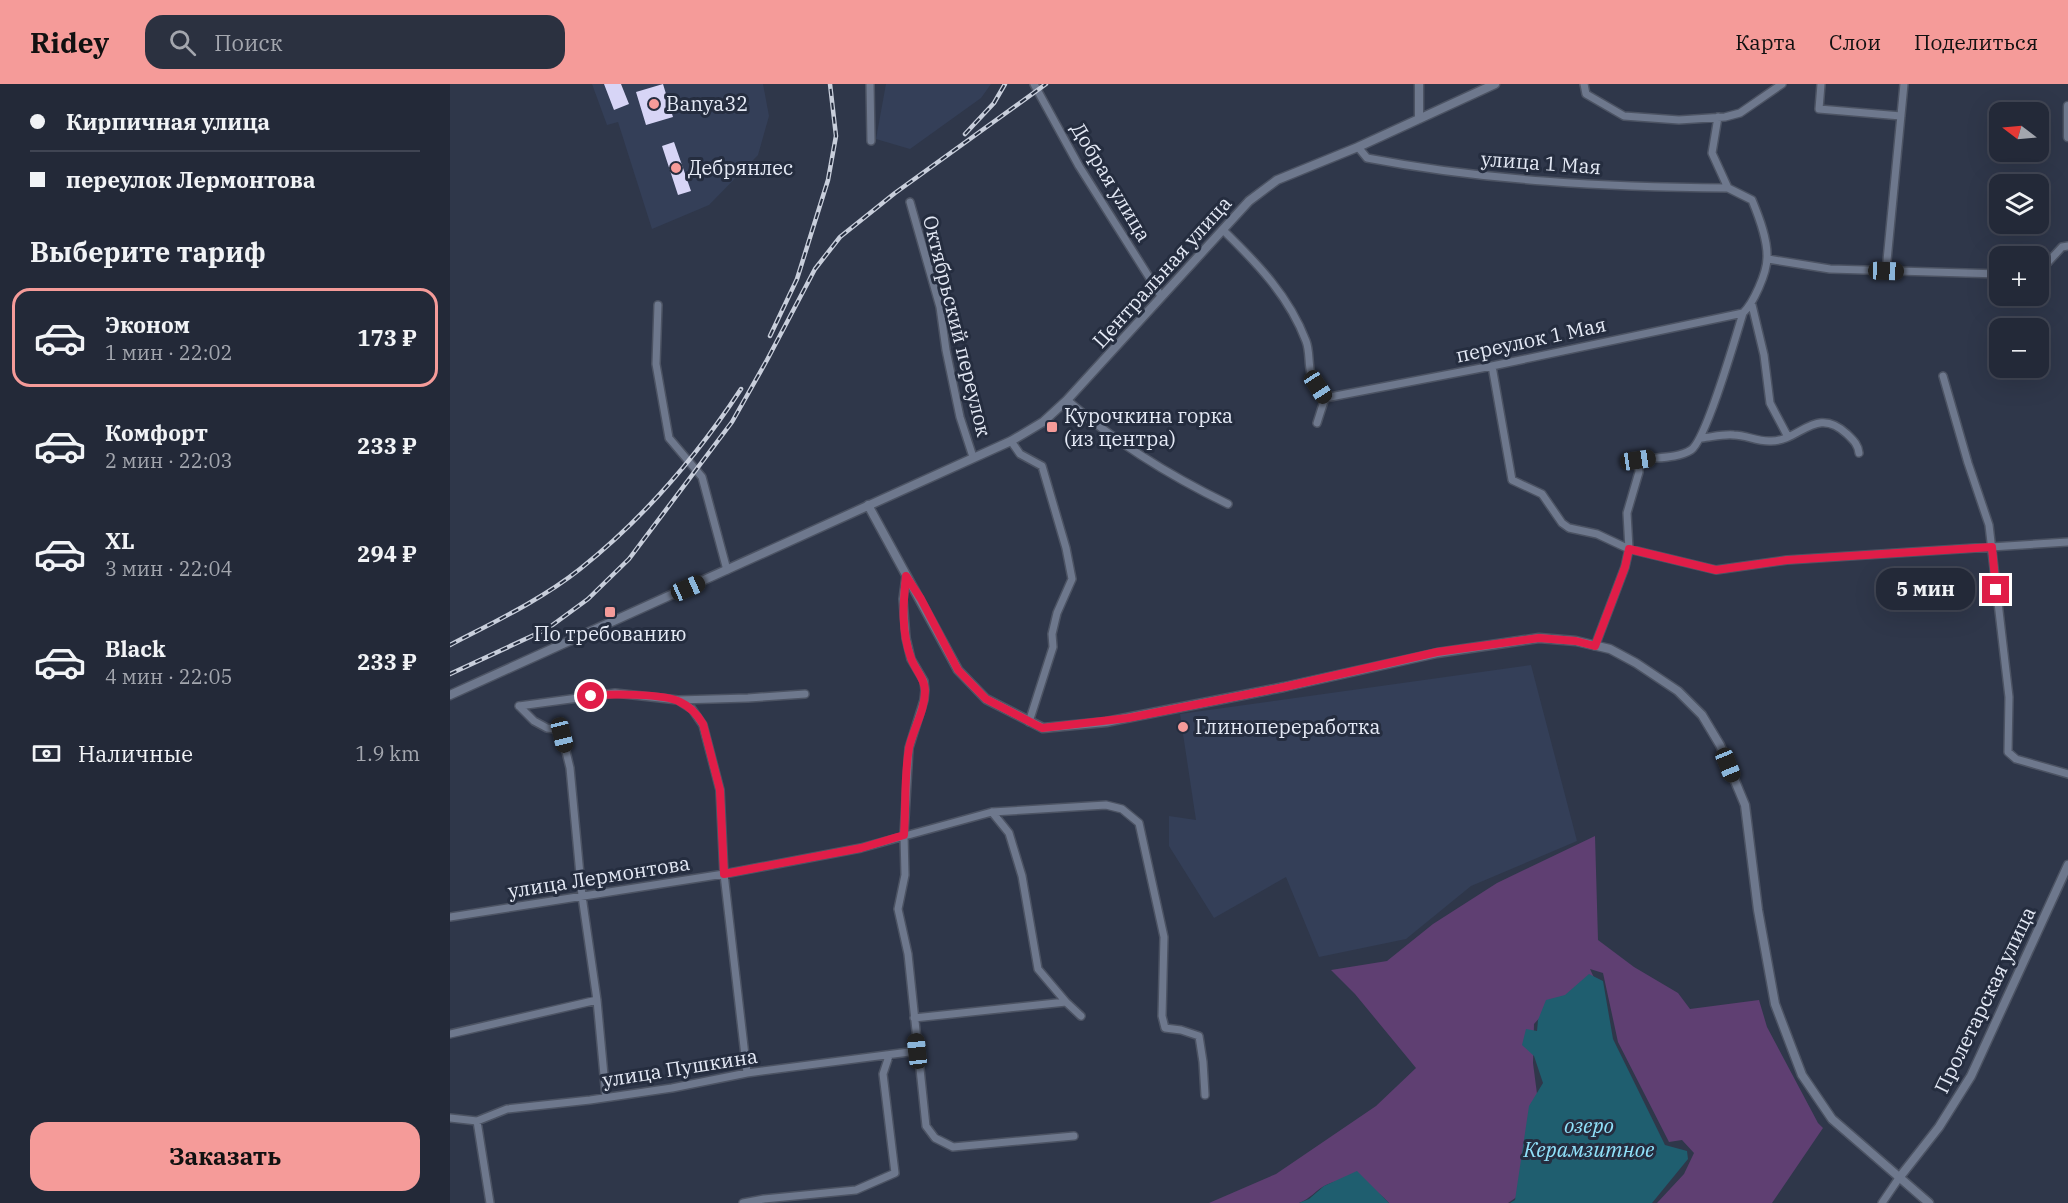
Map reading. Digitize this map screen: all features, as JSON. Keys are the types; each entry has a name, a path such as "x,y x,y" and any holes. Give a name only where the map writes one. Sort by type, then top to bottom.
{"street":[{"path":"870,84 871,141"},
{"name":"Добрая улица","path":"1034,84 1079,166 1161,296"},
{"path":"1419,84 1419,119"},
{"name":"Центральная улица","path":"450,694 1011,441 1043,422 1067,400 1249,201 1272,183 1358,147 1495,84"},
{"path":"1584,84 1586,94 1624,116 1679,120 1718,117 1740,112 1782,84"},
{"path":"1821,84 1819,109 1901,116"},
{"path":"1886,271 1905,84"},
{"path":"2068,106 2066,120 2068,137"},
{"path":"1595,646 1625,567 1629,549 1627,513 1639,472 1638,460 1674,456 1693,449 1702,438 1743,313 1752,305 1768,259 1759,216 1752,200 1728,188 1712,153 1718,117"},
{"name":"улица 1 Мая","path":"1358,147 1367,158 1510,179 1663,188 1728,188"},
{"name":"Октябрьский переулок","path":"910,202 940,307 960,417 973,457"},
{"path":"1223,230 1252,258 1278,289 1308,344 1311,376 1325,398 1317,423"},
{"path":"2049,261 2062,247 2068,246"},
{"path":"1768,259 1830,269 1989,274"},
{"path":"658,305 656,364 669,438 702,477 727,570"},
{"path":"1752,305 1764,355 1770,403 1788,438"},
{"name":"переулок 1 Мая","path":"1325,398 1492,366 1743,313"},
{"path":"1492,366 1512,480 1542,494 1562,523 1569,528 1597,534 1629,549 1716,570 1787,560 2068,542"},
{"path":"1942,376 1989,525 2009,697 2008,752 2016,759 2068,774"},
{"path":"1067,400 1135,452 1193,487 1228,504"},
{"path":"1702,438 1734,435 1769,442 1788,438 1809,424 1824,423 1840,427 1856,442 1859,453"},
{"name":"Октябрьский переулок","path":"1011,441 1020,454 1042,466 1066,548 1072,579 1057,613 1052,634 1053,647 1029,722"},
{"path":"868,505 958,670 986,699 1042,728 1106,722 1284,687 1437,652 1539,638 1576,641 1610,649 1678,690 1702,715 1720,745 1745,805 1758,910 1775,1004 1802,1075 1832,1119 1929,1203"},
{"path":"906,576 903,609 906,638 911,659 924,681 925,690 909,748 904,835 905,875 898,909 908,954 926,1126 935,1138 953,1147 1074,1136"},
{"path":"606,1096 597,1000 582,896 570,768 562,735 555,729 547,728 534,721 519,706 615,693 678,700 805,694"},
{"path":"678,700 692,710 703,724 720,790 724,874 747,1073"},
{"name":"улица Лермонтова","path":"450,917 724,874 861,848 992,812 1106,805 1122,809 1139,822 1164,937 1162,1016 1165,1028 1199,1036 1205,1095"},
{"path":"992,812 1009,833 1022,876 1038,969 1081,1016"},
{"name":"Пролетарская улица","path":"1882,1203 1939,1127 1971,1076 2068,865"},
{"path":"450,1034 597,1000"},
{"path":"914,1018 1066,1002"},
{"name":"улица Пушкина","path":"450,1118 477,1121 507,1109 672,1088 747,1073 917,1051"},
{"path":"743,1203 856,1191 895,1173 884,1074 889,1056"},
{"path":"477,1121 490,1203"}],"shaded area":[{"path":"592,84 763,84 769,116 758,155 709,205 652,229 618,122 607,125"},
{"path":"886,84 991,84 981,98 910,149 876,139"},
{"path":"1531,665 1577,841 1471,886 1406,939 1319,957 1286,877 1214,918 1169,846 1169,816 1196,820 1180,714"},
{"path":"1595,836 1598,940 1634,967 1678,993 1690,1009 1759,1000 1767,1027 1818,1123 1823,1128 1772,1203 1657,1203 1684,1174 1694,1153 1682,1140 1669,1142 1618,1042 1603,973 1590,969 1596,982 1562,998 1534,1024 1533,1063 1540,1117 1521,1194 1508,1203 1389,1203 1368,1186 1343,1181 1326,1185 1299,1203 1209,1203 1276,1174 1376,1106 1416,1068 1355,994 1331,970 1387,961 1433,924 1497,883"}],"water":[{"name":"озеро Керамзитное","path":"1589,974 1603,981 1613,1039 1665,1145 1687,1151 1688,1159 1652,1203 1510,1203 1515,1200 1529,1106 1543,1083 1534,1056 1522,1045 1526,1029 1537,1031 1538,1020 1546,1000 1565,995"},
{"path":"1357,1171 1389,1203 1299,1203 1309,1199 1324,1186"}],"building":[{"path":"604,84 621,84 629,104 614,110"},
{"name":"Banya32","path":"663,84 673,117 646,125 636,92"},
{"name":"Дебрянлес","path":"674,142 691,191 678,195 662,146"}],"railway":[{"path":"770,336 797,279 828,180 836,136 830,84"},
{"path":"965,134 994,103 1005,84"},
{"path":"450,674 547,629 588,599 629,559 732,422 815,269 840,237 895,193 1046,84"},
{"path":"450,645 549,591 580,569 626,529 688,462 741,389"}],"place":[{"name":"Banya32","path":"654,104"},
{"name":"Дебрянлес","path":"676,168"},
{"name":"Курочкина горка (из центра)","path":"1052,427"},
{"name":"По требованию","path":"610,612"},
{"name":"Глинопереработка","path":"1183,727"}],"route":[{"path":"591,696 615,693 678,700 698,715 703,724 720,790 724,874 861,848 904,835 909,748 918,725 925,690 924,681 911,659 906,638 903,619 906,576 921,599 958,670 986,699 1042,728 1128,718 1284,687 1437,652 1539,638 1576,641 1595,646 1625,567 1629,549 1716,570 1767,565 1787,560 1883,552 1992,547 1996,590"}]}
